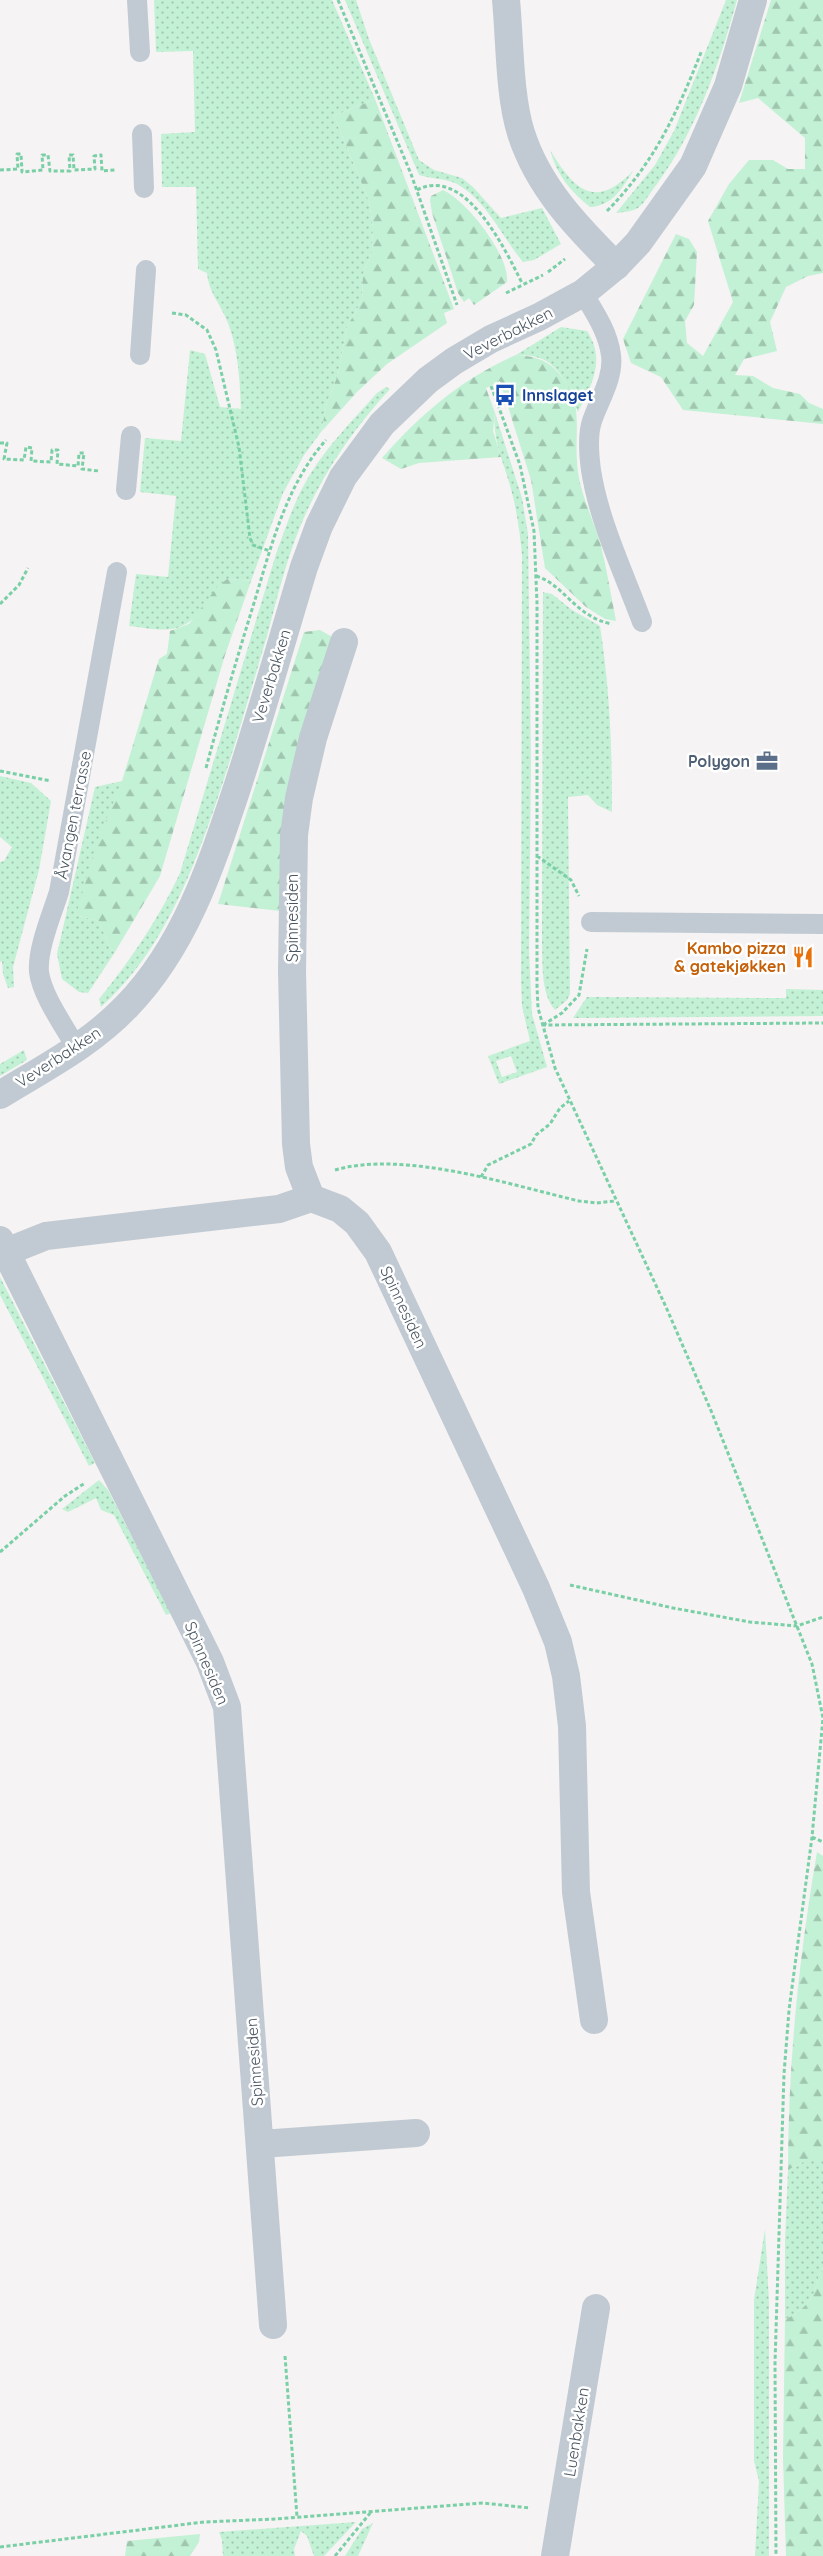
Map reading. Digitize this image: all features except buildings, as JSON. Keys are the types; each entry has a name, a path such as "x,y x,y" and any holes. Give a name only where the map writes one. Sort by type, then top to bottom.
{"street":[{"path":"506,0 516,104 521,132 532,162 549,191 586,236 616,266"},
{"name":"Veverbakken","path":"0,1095 77,1048 106,1026 140,992 161,964 188,919 238,787 304,567 319,526 343,477 382,424 428,380 491,339 539,317 583,293 616,266 638,243 693,166 728,86 753,0"},
{"name":"Spinnesiden","path":"344,642 313,738 301,789 292,854 296,1144 307,1189 340,1209 357,1223 378,1252 536,1588 558,1642 566,1676 572,1726 576,1892 594,2020"},
{"name":"Spinnesiden","path":"273,2325 227,1707 210,1662 3,1246 46,1236 279,1209 307,1189"},
{"path":"261,2144 416,2133"},
{"name":"Luenbakken","path":"555,2556 596,2308"}],"lane":[{"path":"137,0 140,52"},
{"path":"142,134 143,178"},
{"path":"140,354 146,270"},
{"path":"583,293 600,319 612,357 611,370 591,423 589,434 591,470 603,519 642,622"},
{"path":"126,482 131,436"},
{"name":"Åvangen terrasse","path":"77,1048 42,985 40,961 63,873 116,572"},
{"path":"591,922 823,924"}],"path":[{"path":"338,0 417,190 457,305"},
{"path":"0,170 18,169 17,154 21,154 22,172 43,170 42,155 48,155 50,171 70,171 69,155 73,155 74,170 95,169 94,156 101,155 102,171 143,178"},
{"path":"417,190 436,184 456,190 465,197 495,236 539,317"},
{"path":"143,309 186,315 207,330 216,350 239,447 250,538 254,546 270,551"},
{"path":"491,386 520,465 534,531 536,576 537,986 542,1025 555,1068 569,1101 666,1307 712,1413 812,1664 823,1718 812,1837 787,2027 781,2134 776,2363 776,2556"},
{"path":"0,443 7,443 4,459 24,460 26,447 32,448 31,461 50,462 52,450 58,450 57,464 78,466 79,453 84,453 82,469 126,482"},
{"path":"0,604 19,585 28,568"},
{"path":"536,576 547,579 576,607 589,616 618,625 642,622"},
{"path":"0,771 52,782"},
{"path":"537,856 570,880 591,922 579,995 562,1013 542,1025"},
{"path":"542,1025 823,1023"},
{"path":"481,1177 488,1165 531,1144 536,1135 550,1124 560,1108 569,1101"},
{"path":"307,1189 347,1167 389,1165 481,1177 580,1201 596,1203 615,1201"},
{"path":"0,1552 65,1496 87,1482 115,1469"},
{"path":"536,1588 552,1582 574,1585 708,1615 797,1626 823,1617"},
{"path":"812,1837 823,1842"},
{"path":"273,2325 283,2338 297,2517"},
{"path":"0,2547 204,2522 484,2503 507,2504 563,2514"},
{"path":"335,2556 371,2511"}],"green space":[{"path":"154,0 332,0 375,99 334,116 369,201 373,227 372,252 363,274 362,300 347,327 338,375 327,402 321,432 304,455 283,493 251,581 227,579 217,588 205,606 188,623 180,627 162,630 129,626 136,574 168,577 176,496 140,492 145,438 181,441 190,350 205,354 220,407 241,409 238,365 231,333 225,316 210,287 207,273 198,269 196,187 162,187 161,134 195,132 193,51 156,52"},
{"path":"345,0 356,0 369,39 419,160 434,170 462,178 473,187 501,218 542,208 561,244 534,260 523,262 485,209 467,191 452,182 419,175"},
{"path":"726,0 737,0 723,48 705,96 684,141 641,206 627,212 616,213 655,165 674,131"},
{"path":"771,0 823,0 823,273 808,276 786,287 770,322 777,351 744,359 735,375 753,376 773,388 800,394 809,403 823,409 823,424 683,410 661,377 631,363 623,339 676,234 689,239 697,252 694,305 685,321 687,343 703,356 733,302 708,221 729,184 749,160 773,160 788,169 805,169 805,138 758,98 739,103"},
{"path":"375,99 454,309 444,313 447,323 387,364 357,392 321,432 327,402 338,375 347,327 362,300 363,274 372,252 373,227 369,201 334,116"},
{"path":"550,150 568,175 586,190 596,192 607,190 633,171 616,195 598,206 590,207 576,195 560,175"},
{"path":"443,190 464,205 475,217 494,244 502,258 506,271 507,282 474,305 469,298 464,302 458,293 432,213 431,196"},
{"path":"561,327 587,331 596,352 595,372 592,382 578,412 563,379 552,365 536,357 516,355"},
{"path":"516,355 535,358 549,364 560,374 570,390 577,415 577,452 580,483 601,546 616,621 605,619 586,607 545,568 531,480 500,381 486,388 495,413 493,431 501,457 419,463 401,469 382,458 427,412 443,399 477,375"},
{"path":"386,387 390,389 354,432 333,463 306,513 284,574 228,767 201,845 183,889 161,932 148,952 134,972 101,1007 99,999 144,938 180,873 276,554 296,502 311,473 326,452 377,393"},
{"path":"495,413 522,498 528,534 531,763 529,952 532,1014 547,1067 499,1084 488,1056 530,1041 522,1006 521,979 522,555 515,506 499,451","holes":["511,1056 517,1072 502,1077 496,1061"]},
{"path":"227,579 251,581 225,655 160,876 115,952 110,948 99,921 76,915 97,842 122,781 159,659 167,654 170,631 189,624 217,587"},
{"path":"543,592 552,594 572,610 600,626 610,719 612,765 612,812 597,805 588,795 568,797 570,994 567,1000 555,1010 550,1003 545,986 542,940"},
{"path":"320,630 334,638 280,911 218,904 304,632"},
{"path":"0,776 31,783 51,801 39,870 13,967 14,987 8,988 3,974 2,961 0,962 0,862 4,861 12,847 0,837"},
{"path":"122,781 76,915 99,921 110,948 115,952 88,993 79,992 62,979 57,954 95,787"},
{"path":"786,989 823,990 823,1016 573,1018 587,997 786,998"},
{"path":"24,1050 27,1060 0,1076 0,1064"},
{"path":"0,1277 95,1463 89,1466 0,1295"},
{"path":"99,1480 108,1490 171,1613 166,1615 114,1515 101,1510 96,1498 68,1512 62,1509"},
{"path":"817,1852 823,1856 823,2161 805,2161 788,2170 792,2050 805,1931"},
{"path":"805,2161 823,2161 823,2267 809,2302 785,2320 785,2241 788,2170"},
{"path":"765,2229 769,2302 769,2556 755,2556 759,2481 754,2461 754,2300"},
{"path":"823,2267 823,2556 786,2556 783,2458 785,2320 809,2302"},
{"path":"356,2522 324,2556 314,2556 307,2536 301,2531 294,2549 295,2556 223,2556 222,2540 219,2532"},
{"path":"373,2523 358,2556 345,2556 362,2529"},
{"path":"200,2534 199,2542 190,2556 125,2556 127,2541"}],"place":[{"name":"Innslaget","path":"505,395"},
{"name":"Polygon","path":"767,761"},
{"name":"Kambo pizza & gatekjøkken","path":"803,957"}]}
